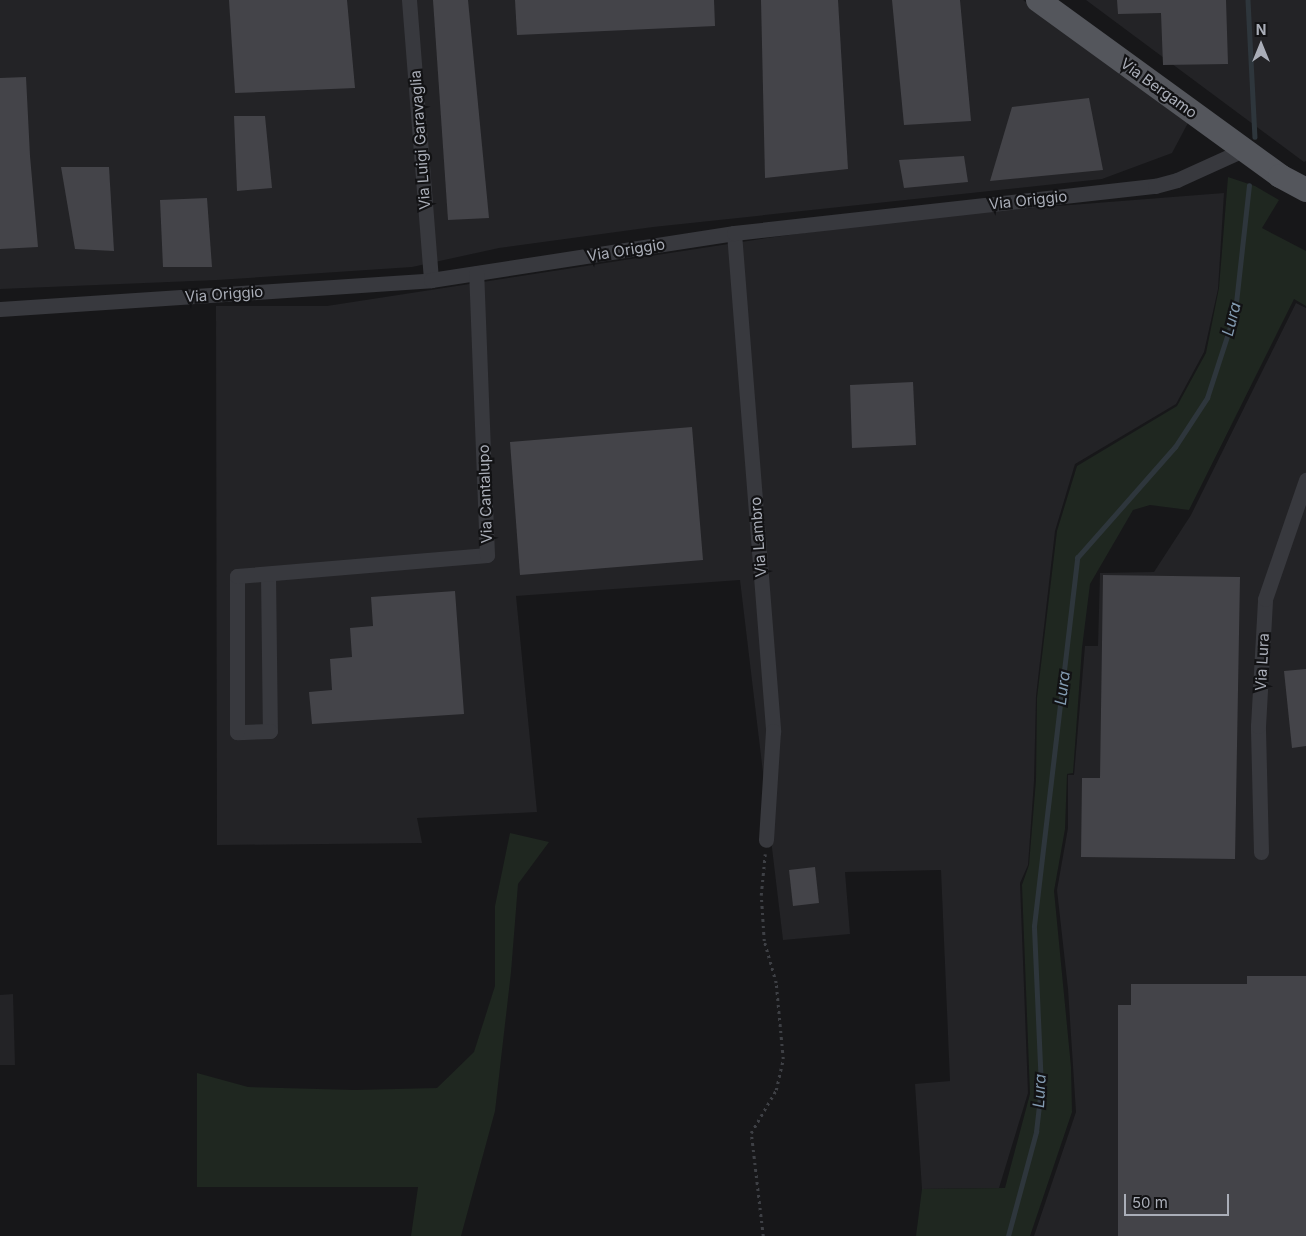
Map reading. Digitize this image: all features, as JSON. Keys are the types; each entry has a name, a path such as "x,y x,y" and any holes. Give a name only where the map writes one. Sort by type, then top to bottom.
{"main road":[{"name":"Via Bergamo","path":"1038,0 1243,150 1280,176 1306,190"},
{"name":"Via Bergamo","path":"1280,176 1306,202"}],"street":[{"name":"Via Luigi Garavaglia","path":"409,0 431,280"},
{"name":"Via Origgio","path":"0,309 431,280 734,233 1155,186 1176,180 1243,150"},
{"name":"Via Lambro","path":"734,233 773,731 766,840"},
{"name":"Via Cantalupo","path":"268,574 270,731 237,732 237,576 487,555 476,273"},
{"name":"Via Lura","path":"1261,852 1258,726 1265,599 1306,480"}],"path":[{"path":"763,1236 751,1133 768,1107 776,1090 783,1059 776,983 764,941 761,895 766,840"}],"shaded area":[{"path":"0,0 1023,0 1189,121 1172,153 1102,179 653,227 499,248 412,267 217,280 0,289"},
{"path":"1086,0 1306,0 1306,161 1304,162"},
{"path":"1228,177 1255,186 1279,200 1262,228 1306,251 1306,306 1294,299 1189,510 1150,505 1133,510 1090,584 1082,648 1073,773 1067,774 1065,829 1054,891 1071,1067 1072,1112 1030,1236 916,1236 922,1189 1005,1188 1030,1094 1022,885 1029,865 1036,780 1037,698 1057,531 1077,466 1177,406 1206,353 1219,288"},
{"path":"1224,193 1218,289 1204,352 1176,404 1075,464 1055,531 1036,696 1034,781 1028,865 1020,883 1028,1093 999,1188 922,1189 915,1084 950,1081 941,870 845,872 850,934 783,940 740,580 516,596 537,812 417,818 422,843 217,845 216,306 327,306 767,238 931,216"},
{"path":"1296,303 1306,308 1306,1236 1034,1236 1076,1112 1068,989 1057,890 1068,828 1068,775 1074,775 1085,646 1098,646 1100,573 1154,572 1191,515"},
{"path":"510,833 549,842 518,884 511,972 495,1111 461,1236 411,1236 418,1187 197,1187 197,1073 248,1087 355,1090 437,1088 474,1052 495,986 495,906"},
{"path":"13,994 15,1065 0,1065 0,995"}],"building":[{"path":"229,0 347,0 355,88 235,93"},
{"path":"433,0 468,0 489,218 448,220"},
{"path":"515,0 714,0 715,26 517,35"},
{"path":"761,0 838,0 848,169 765,178"},
{"path":"892,0 960,0 971,121 904,125"},
{"path":"1117,0 1226,0 1228,64 1163,65 1161,13 1118,14"},
{"path":"26,77 30,156 38,247 0,249 0,78"},
{"path":"1089,98 1103,170 990,181 1012,107"},
{"path":"234,116 265,116 272,188 237,191"},
{"path":"964,156 968,182 904,188 899,160"},
{"path":"61,167 109,167 114,251 75,249"},
{"path":"207,198 212,267 163,267 160,200"},
{"path":"913,382 916,445 852,448 850,385"},
{"path":"692,427 703,560 520,575 510,442"},
{"path":"1103,575 1240,577 1235,859 1081,857 1082,778 1100,778"},
{"path":"455,591 464,714 312,724 309,692 332,690 330,659 352,657 350,628 373,626 371,597"},
{"path":"1306,669 1306,746 1292,748 1284,671"},
{"path":"815,867 819,903 793,906 789,870"},
{"path":"1247,976 1306,976 1306,1236 1118,1236 1118,1005 1131,1005 1131,984 1247,984"}],"waterway":[{"name":"Lura","path":"1248,0 1255,137"},
{"name":"Lura","path":"1008,1236 1036,1132 1041,1088 1034,926 1077,558 1175,447 1207,398 1235,312 1249,186"}]}
